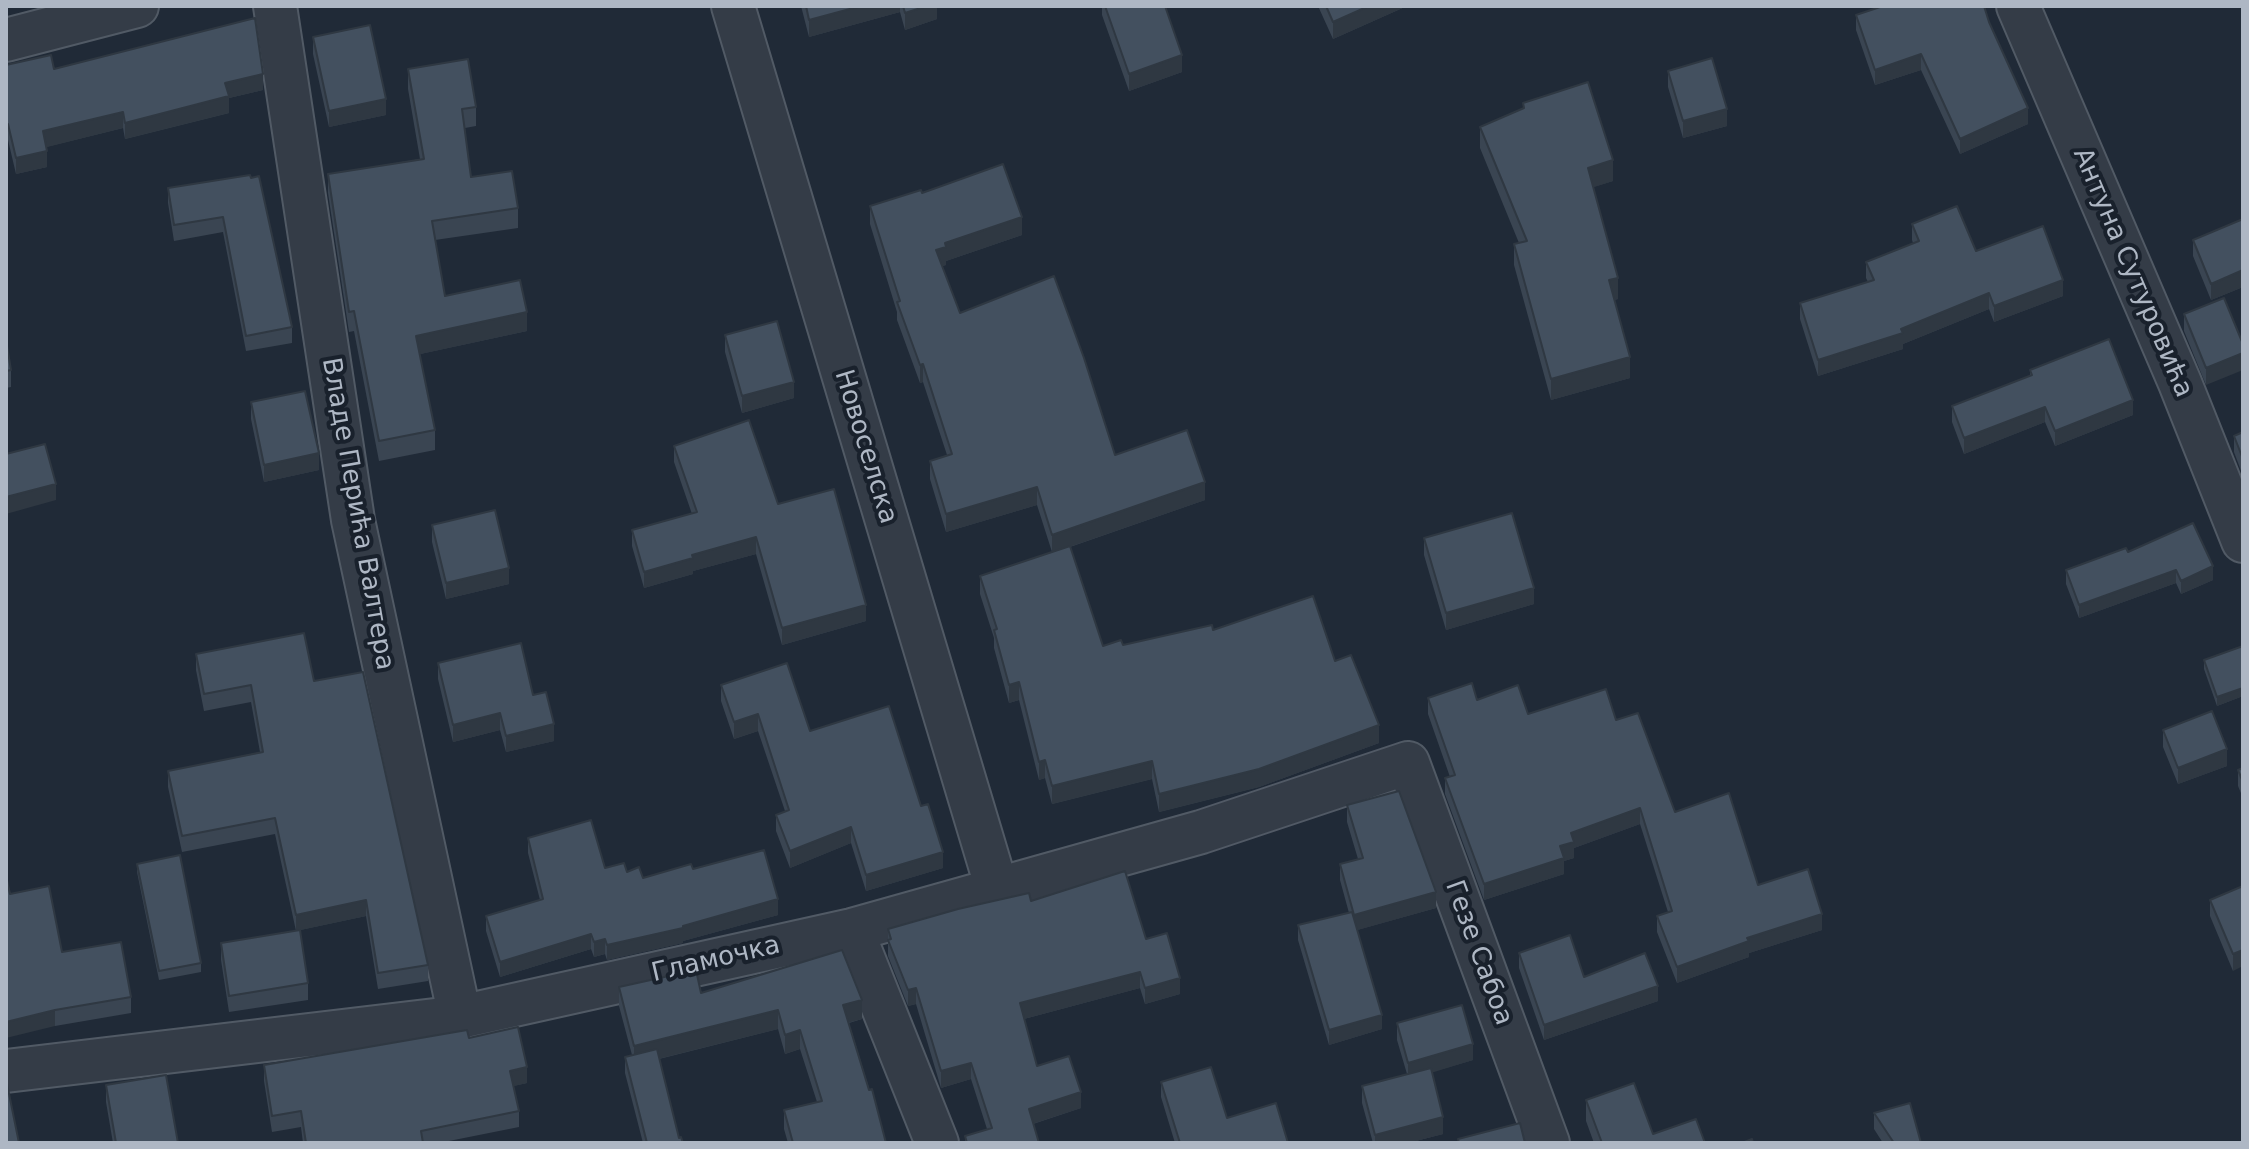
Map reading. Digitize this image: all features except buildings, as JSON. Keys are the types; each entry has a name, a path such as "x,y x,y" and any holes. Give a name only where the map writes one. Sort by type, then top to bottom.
{"street":[{"path":"6,40 137,6"},
{"name":"Владе Перића Валтера","path":"275,6 353,520 460,1017"},
{"name":"Новоселска","path":"733,6 997,889"},
{"name":"Антуна Сутуровића","path":"2018,6 2180,383 2243,541"},
{"name":"Гламочка","path":"6,1071 460,1017 852,930 1201,832 1408,763"},
{"name":"Гезе Сабоа","path":"1408,763 1548,1143"},
{"path":"852,930 937,1143"}]}
